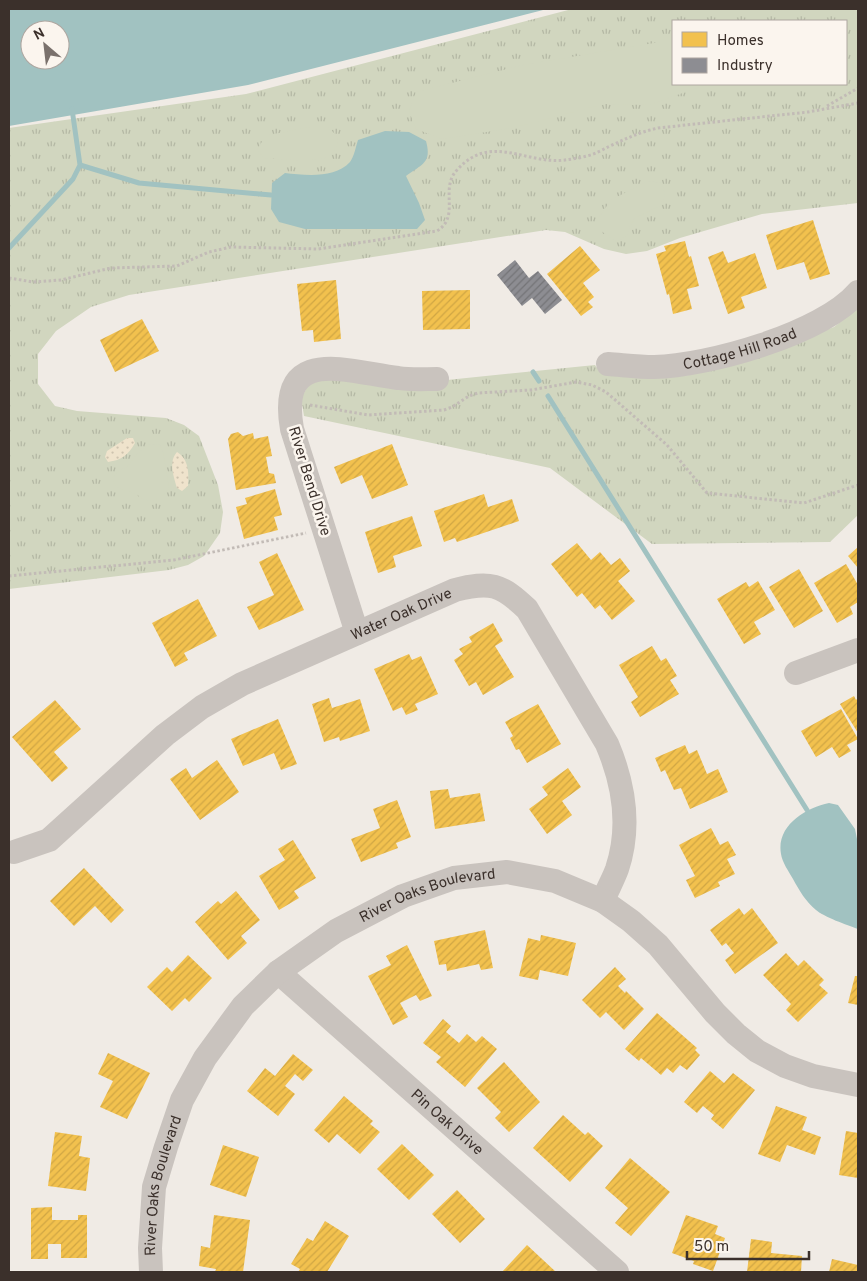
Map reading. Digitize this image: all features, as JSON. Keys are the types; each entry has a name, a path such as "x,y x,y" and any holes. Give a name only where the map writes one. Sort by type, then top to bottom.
{"street":[{"name":"Cottage Hill Road","path":"608,364 653,367 685,364 753,348 790,335 826,318 858,292"},
{"name":"River Bend Drive","path":"357,633 292,429 289,410 291,394 304,375 317,369 332,368 400,378 437,379"},
{"name":"Water Oak Drive","path":"14,852 49,840 165,734 202,707 242,684 455,590 475,585 494,586 512,595 527,609 607,744 615,763 625,816 624,840 617,869 603,901"},
{"path":"796,673 858,650"},
{"name":"River Oaks Boulevard","path":"152,1272 150,1248 154,1187 182,1100 205,1058 243,1006 278,972 336,931 403,896 454,878 507,872 555,881 603,901 632,921 658,945 715,1014 736,1034 757,1050 785,1066 814,1076 858,1084"},
{"name":"Pin Oak Drive","path":"278,972 616,1272"}],"path":[{"path":"825,108 858,88"},
{"path":"9,278 33,282 61,280 111,268 177,266 218,249 231,247 318,249 437,231 449,219 449,185 456,170 474,157 488,151 504,151 543,159 562,160 588,156 643,131 658,128 808,112 858,103"},
{"path":"290,402 368,414 444,410 452,408 469,396 478,393 531,390 576,382 592,385 606,392 667,445 707,493 804,503 858,485"},
{"path":"9,576 174,560 324,529"}],"green space":[{"path":"572,9 858,9 858,203 762,214 680,238 647,251 626,254 604,249 565,232 546,230 129,295 91,307 56,331 38,354 38,384 55,406 77,411 166,418 184,425 199,436 218,485 223,512 220,533 204,556 188,565 169,570 9,589 9,128 246,94"},
{"path":"660,42 672,42 672,85 705,85 649,105 604,104 512,128 442,139 416,129 409,111 416,92 523,65"},
{"path":"310,127 327,127 336,135 338,143 331,155 315,160 287,160 264,158 257,150 269,135"},
{"path":"648,181 662,183 665,195 660,206 635,218 627,235 617,242 601,231 597,220 611,200"},
{"path":"858,308 858,515 830,542 652,544 550,468 304,416 301,398 310,382 330,377 447,380 595,365 600,372 606,375 653,378 689,375 766,353 834,327"},
{"path":"148,445 160,445 163,452 169,488 162,497 151,501 116,487 112,479 119,470 127,467 137,454"}],"sand":[{"path":"127,438 133,438 135,443 130,451 117,460 108,462 105,457 107,451"},
{"path":"177,452 184,459 188,472 188,486 182,491 177,488 172,470 174,456"}],"water":[{"path":"9,9 547,9 248,85 9,126"},
{"path":"385,131 409,132 426,141 428,148 427,159 406,176 425,220 417,229 305,229 279,222 271,209 272,183 285,173 319,175 336,171 350,162 358,140"},
{"path":"829,803 838,805 855,829 858,844 858,929 836,921 812,907 800,892 781,854 783,835 794,820 811,809"}],"building: Homes":[{"path":"813,220 830,274 810,280 804,262 777,270 766,235"},
{"path":"685,241 699,286 687,289 692,309 673,314 669,294 667,295 656,254 666,251 664,246"},
{"path":"580,246 600,270 583,283 594,297 588,302 593,307 581,316 547,274"},
{"path":"723,251 728,263 755,253 767,288 741,297 745,308 728,314 708,257"},
{"path":"336,280 341,339 314,342 313,330 302,331 297,284"},
{"path":"470,290 470,329 423,330 422,291"},
{"path":"142,319 159,351 115,372 100,340"},
{"path":"238,432 243,436 253,433 254,439 268,436 272,456 266,457 269,473 274,474 276,483 236,490 228,439 231,434"},
{"path":"392,444 408,485 372,499 362,475 341,484 334,467"},
{"path":"275,489 282,515 274,517 278,530 244,539 236,507 247,504 245,498"},
{"path":"484,494 488,507 512,499 519,521 457,542 455,538 444,542 434,511"},
{"path":"412,516 422,546 393,556 396,567 378,573 365,532"},
{"path":"577,543 591,560 600,552 611,565 620,558 630,571 618,581 635,601 612,620 600,605 595,609 582,593 577,597 551,564"},
{"path":"858,547 858,568 848,556"},
{"path":"277,553 304,610 259,630 247,607 274,595 259,562"},
{"path":"846,564 858,585 858,602 850,607 853,614 837,623 814,583"},
{"path":"799,569 823,611 794,628 769,587"},
{"path":"758,581 775,610 754,622 761,634 744,644 717,599 746,582 749,587"},
{"path":"198,599 217,636 184,653 188,660 175,667 152,623"},
{"path":"493,623 503,641 495,646 514,677 483,695 476,682 469,686 454,660 463,654 459,649 472,642 469,637"},
{"path":"652,646 661,661 666,658 677,676 670,680 679,694 640,717 631,702 638,697 619,665"},
{"path":"409,654 412,660 421,656 438,694 415,704 418,710 406,715 402,707 393,711 374,669"},
{"path":"854,696 856,700 858,698 858,733 840,704"},
{"path":"329,698 332,708 360,699 370,731 340,741 339,737 324,742 312,704"},
{"path":"55,700 81,729 54,752 68,768 52,782 12,737"},
{"path":"538,704 561,744 527,763 519,749 516,750 510,738 513,736 505,722"},
{"path":"841,709 858,739 847,745 851,751 839,758 832,747 816,757 801,731"},
{"path":"278,719 297,764 281,770 274,753 243,766 231,739"},
{"path":"685,745 689,754 697,750 707,774 718,769 728,792 690,809 681,788 674,790 665,770 661,772 655,758"},
{"path":"217,760 239,792 200,820 170,779 186,768 192,778"},
{"path":"568,768 581,787 562,801 572,815 547,834 529,809 548,795 542,787"},
{"path":"448,789 450,798 480,793 485,821 435,829 430,791"},
{"path":"397,800 411,837 396,843 398,848 361,862 351,839 380,828 373,809"},
{"path":"711,828 720,845 728,841 736,855 727,859 735,874 718,882 720,886 695,898 686,880 695,876 679,845"},
{"path":"293,840 316,878 294,891 299,898 279,910 259,876 285,860 278,849"},
{"path":"84,868 124,910 111,923 95,906 74,926 50,901"},
{"path":"236,891 260,920 241,936 247,943 228,960 195,922 218,901 221,904"},
{"path":"739,908 744,915 752,908 778,943 735,974 725,960 734,953 726,943 722,946 710,930"},
{"path":"485,930 493,968 481,970 479,964 447,971 446,964 439,965 434,941"},
{"path":"541,935 576,943 568,976 540,970 538,980 519,976 528,938 540,941"},
{"path":"407,945 432,996 420,1001 416,995 400,1003 408,1017 393,1025 368,976 391,965 386,956"},
{"path":"786,953 798,966 804,960 824,980 819,985 828,993 798,1022 786,1010 791,1004 763,975"},
{"path":"188,955 212,978 189,1002 185,998 172,1011 147,987 167,967 172,972"},
{"path":"615,967 626,979 618,986 625,993 626,991 644,1009 624,1030 606,1012 600,1018 582,1000"},
{"path":"855,976 858,976 858,1005 848,1003"},
{"path":"657,1013 697,1048 695,1050 700,1055 687,1070 680,1065 673,1073 667,1068 661,1075 641,1058 639,1061 625,1049"},
{"path":"443,1019 451,1026 446,1032 459,1043 467,1034 476,1042 482,1036 497,1049 465,1087 436,1062 441,1057 423,1043"},
{"path":"108,1053 150,1073 127,1119 100,1107 113,1081 98,1074"},
{"path":"293,1054 313,1070 303,1081 295,1074 285,1086 295,1094 278,1116 247,1091 265,1068 275,1076"},
{"path":"504,1062 540,1102 509,1132 495,1118 501,1112 477,1088"},
{"path":"710,1071 724,1083 733,1073 755,1090 723,1129 711,1119 714,1115 703,1106 697,1113 684,1102"},
{"path":"344,1096 373,1121 370,1124 380,1132 360,1154 337,1134 329,1143 314,1130"},
{"path":"776,1106 807,1117 802,1130 821,1137 815,1155 787,1145 780,1162 758,1154"},
{"path":"563,1115 585,1135 588,1132 603,1146 570,1182 533,1148"},
{"path":"846,1131 858,1133 858,1178 839,1175"},
{"path":"55,1132 82,1136 79,1156 90,1158 86,1191 48,1186"},
{"path":"402,1144 434,1175 409,1200 377,1169"},
{"path":"223,1145 259,1157 246,1197 210,1185"},
{"path":"630,1158 670,1192 631,1236 615,1223 628,1208 605,1188"},
{"path":"457,1190 485,1219 460,1243 432,1214"},
{"path":"52,1207 52,1220 78,1220 78,1215 87,1215 87,1258 61,1258 61,1244 48,1244 48,1259 31,1259 31,1208"},
{"path":"214,1215 250,1220 243,1272 215,1272 216,1269 199,1266 201,1246 210,1248"},
{"path":"686,1215 718,1226 715,1234 725,1238 713,1271 693,1264 694,1261 672,1253"},
{"path":"325,1221 349,1236 327,1272 298,1272 300,1269 291,1264 307,1238 313,1241"},
{"path":"751,1239 772,1242 771,1253 802,1256 801,1272 747,1272"},
{"path":"527,1245 556,1272 502,1272"},
{"path":"832,1259 858,1265 858,1272 829,1272"}],"building: Industry":[{"path":"515,260 529,278 538,271 562,300 545,314 532,298 522,306 497,275"}],"waterway":[{"path":"9,248 73,179 80,165 72,109"},
{"path":"80,165 139,183 271,195"},
{"path":"533,372 539,381"},
{"path":"548,396 807,810"}]}
